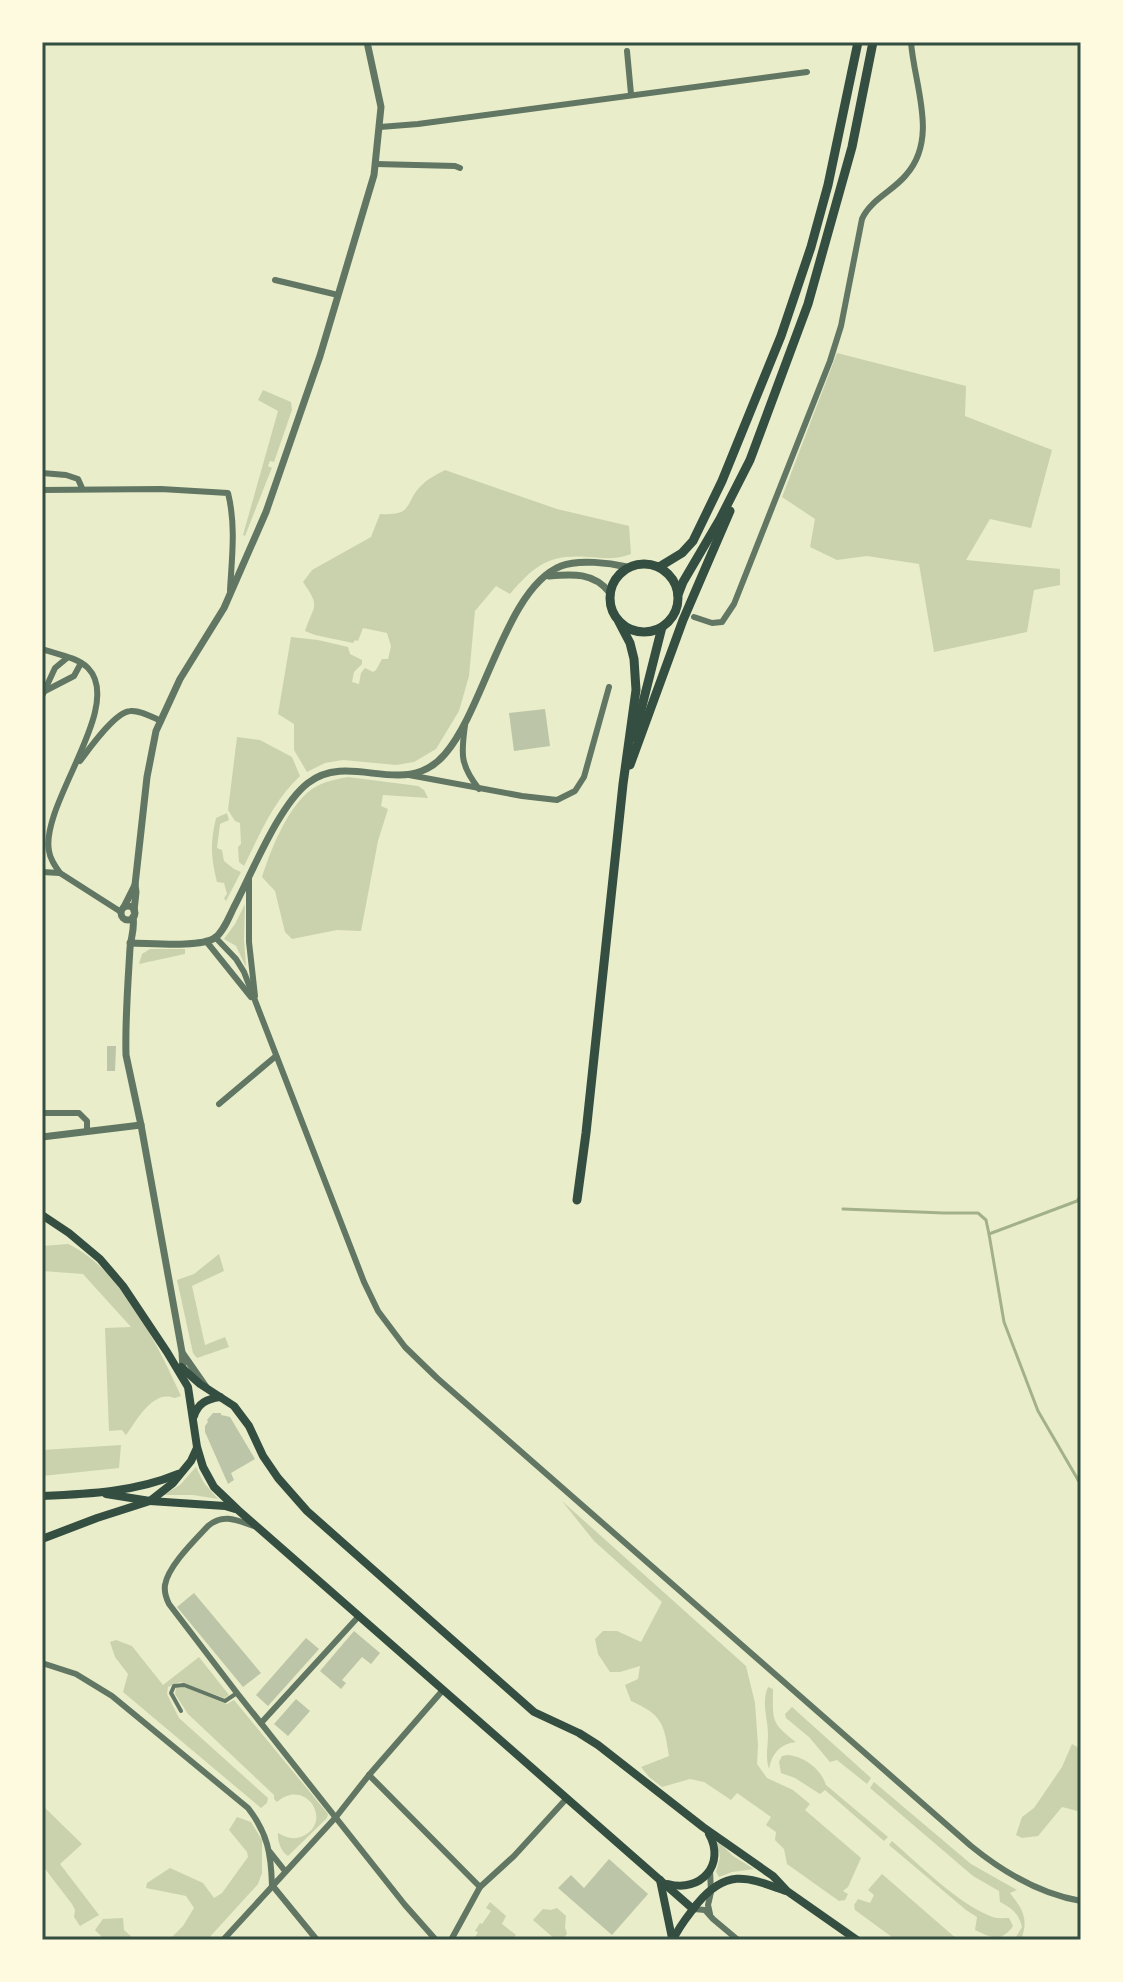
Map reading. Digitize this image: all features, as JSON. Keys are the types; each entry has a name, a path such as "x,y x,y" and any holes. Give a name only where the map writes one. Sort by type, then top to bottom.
{"main road":[{"path":"659,567 682,553 693,541 722,481 772,359 815,235 858,42"},
{"path":"623,784 683,620 727,519 808,304 852,147 873,42"},
{"path":"678,595 750,460"},
{"path":"577,1200 636,674 630,643 613,613 610,593 613,583 627,567 649,564 669,574 675,584 678,605 675,614 662,627 639,632 619,622"},
{"path":"623,784 662,627"},
{"path":"42,1215 100,1259 123,1286 167,1352 188,1387 197,1447 214,1487 693,1909"},
{"path":"167,1352 200,1384 231,1403 249,1426 278,1478 307,1511 534,1712 598,1745 703,1827 773,1876 787,1891 857,1940"},
{"path":"194,1420 200,1405 208,1399 220,1397"},
{"path":"42,1539 150,1501 182,1472 197,1447"},
{"path":"42,1496 101,1493 159,1482 182,1472"},
{"path":"101,1493 238,1510"},
{"path":"660,1880 673,1885 690,1885 701,1880 710,1869 715,1857 714,1846 703,1827"},
{"path":"672,1940 678,1928 711,1889 728,1879 747,1878 787,1891"},
{"path":"660,1880 672,1940"}],"street":[{"path":"130,943 134,931 135,885 147,777 156,731 180,679 216,623 258,532 283,468 366,205 376,164 381,107 367,42"},
{"path":"694,617 712,623 722,622 734,604 830,361 841,326 862,219 871,206 905,177 920,154 923,131 921,93 911,42"},
{"path":"627,51 631,94"},
{"path":"380,127 807,72"},
{"path":"376,164 460,168"},
{"path":"275,280 338,295"},
{"path":"42,473 78,479 82,488"},
{"path":"42,490 82,488 228,493 233,512 230,595"},
{"path":"408,775 434,765 445,754 465,722 528,593 558,567 572,563 627,567"},
{"path":"546,576 580,575 593,578 610,593"},
{"path":"42,649 90,669 98,700 92,723 52,820 48,850 60,873 110,903 128,919 134,914"},
{"path":"43,693 55,668 67,658"},
{"path":"43,693 74,676 81,663"},
{"path":"130,943 182,944 215,937 223,929 277,822 296,795 310,782 327,773 351,770 386,776 408,775 557,800 575,791 584,777 609,687"},
{"path":"73,770 115,718 126,711 161,721"},
{"path":"465,722 461,753 464,767 479,789"},
{"path":"42,872 60,873"},
{"path":"249,879 249,942 256,1003"},
{"path":"135,885 123,912 130,943 126,1055 188,1387"},
{"path":"110,903 128,898"},
{"path":"215,937 244,972 364,1282 378,1311 405,1347 971,1846 999,1868 1031,1885 1081,1901"},
{"path":"206,941 256,1003"},
{"path":"219,1104 276,1056"},
{"path":"42,1113 79,1113 87,1121 87,1131"},
{"path":"42,1137 141,1125"},
{"path":"182,1352 206,1387"},
{"path":"258,1527 230,1518 212,1521 171,1570 165,1585 169,1604 436,1940"},
{"path":"261,1723 359,1616"},
{"path":"42,1663 76,1674 99,1687 248,1808 267,1840 272,1885 317,1940"},
{"path":"181,1711 171,1693 174,1686 184,1685 225,1701 237,1693"},
{"path":"223,1940 336,1817 443,1690"},
{"path":"369,1775 480,1887"},
{"path":"451,1940 480,1887 514,1856 567,1798"},
{"path":"270,1852 285,1871"},
{"path":"710,1869 708,1905 711,1917"},
{"path":"693,1909 711,1917 738,1940"}],"green space":[{"path":"837,353 966,386 965,416 1052,450 1031,528 990,519 966,560 1060,569 1060,585 1034,590 1027,632 934,652 919,564 867,556 837,560 810,547 815,519 782,497"},
{"path":"263,390 291,402 292,410 274,462 270,461 268,466 272,468 245,536 278,411 258,400"},
{"path":"445,470 557,509 629,526 631,554 615,558 552,560 535,569 510,594 496,586 475,611 469,676 459,711 436,749 414,762 396,765 343,760 325,763 307,772 294,750 294,724 278,714 291,637 348,647 350,654 362,660 352,682 359,684 365,668 373,672 382,659 388,659 391,646 387,633 363,628 358,641 353,643 305,631 314,602 303,582 312,570 371,537 380,514 404,510 423,484"},
{"path":"237,737 260,740 292,757 300,776 275,807 244,866 239,862 240,823 228,810"},
{"path":"348,777 418,786 428,798 383,795 381,806 388,809 378,841 361,931 337,930 292,939 285,932 275,891 262,877 276,840 298,802 317,786"},
{"path":"227,813 229,820 220,824 217,848 222,850 224,861 241,872 226,901 224,883 217,882 212,850 216,818"},
{"path":"245,904 246,967 236,946 224,939"},
{"path":"150,949 185,949 185,954 139,964 142,954"},
{"path":"68,1244 87,1255 121,1289 149,1332 181,1396 167,1396 153,1402 126,1435 122,1430 109,1431 105,1328 131,1327 83,1274 42,1271 42,1246"},
{"path":"219,1254 224,1271 192,1286 205,1345 225,1337 229,1347 197,1358 193,1353 177,1280 194,1274"},
{"path":"121,1445 119,1468 42,1476 42,1450"},
{"path":"196,1467 204,1483 218,1499 163,1495 180,1485"},
{"path":"562,1501 746,1666 755,1703 757,1764 767,1778 793,1790 810,1804 805,1810 861,1858 848,1887 843,1891 848,1894 845,1900 839,1901 787,1864 784,1849 775,1840 776,1832 766,1825 771,1817 737,1793 731,1800 704,1782 690,1779 662,1787 641,1767 669,1756 663,1728 655,1716 631,1701 625,1685 638,1679 640,1666 610,1672 598,1654 595,1639 603,1631 617,1631 641,1642 662,1602 594,1541"},
{"path":"116,1640 132,1646 163,1685 199,1657 229,1695 224,1698 180,1682 168,1687 167,1694 179,1718 268,1798 267,1803 261,1808 123,1692 128,1674 115,1657 110,1642"},
{"path":"184,1687 227,1704 234,1700 328,1814 288,1856 280,1846 278,1833 297,1838 312,1829 316,1812 312,1804 297,1795 277,1802 274,1795 188,1714 175,1694 176,1688"},
{"path":"768,1687 773,1689 777,1725 796,1742 778,1750 769,1769 765,1705"},
{"path":"792,1707 871,1778 867,1784 837,1760 830,1762 809,1737 786,1718 785,1714"},
{"path":"1072,1744 1081,1749 1081,1812 1062,1807 1038,1836 1022,1838 1016,1835 1022,1817 1034,1808 1062,1767"},
{"path":"782,1756 811,1764 826,1785 888,1837 884,1841 825,1790 820,1794 781,1773 779,1762"},
{"path":"874,1782 971,1864 1017,1890 1010,1893 1023,1915 1021,1940 1014,1940 1022,1927 1019,1918 1000,1902 999,1891 973,1876 870,1788"},
{"path":"42,1805 82,1844 60,1864 99,1915 80,1926 74,1917 72,1904 42,1865"},
{"path":"237,1817 251,1822 262,1840 262,1873 258,1884 207,1940 169,1940 183,1926 194,1908 186,1896 146,1888 147,1883 170,1868 203,1883 214,1898 222,1893 248,1857 229,1830"},
{"path":"717,1840 733,1856 754,1869 719,1877 716,1872 720,1857"},
{"path":"892,1841 964,1902 992,1917 1009,1918 1013,1926 1000,1937 975,1930 977,1917 889,1845"},
{"path":"882,1874 958,1940 896,1940 855,1910 858,1899 870,1903 874,1895 868,1890"},
{"path":"490,1902 506,1916 502,1924 516,1935 511,1940 474,1939 478,1932 475,1931 491,1911 486,1908"},
{"path":"557,1908 566,1916 567,1934 561,1940 556,1940 533,1920 543,1909"},
{"path":"123,1918 124,1930 135,1940 105,1940 95,1930 103,1919"}],"building":[{"path":"545,709 550,746 514,751 509,713"},
{"path":"107,1046 116,1046 115,1071 107,1071"},
{"path":"213,1413 230,1417 255,1459 231,1473 234,1480 228,1484 205,1432 207,1420"},
{"path":"194,1593 261,1673 243,1687 177,1607"},
{"path":"354,1631 380,1653 371,1664 362,1657 342,1680 346,1683 341,1689 320,1671"},
{"path":"306,1638 319,1649 268,1706 256,1695"},
{"path":"296,1699 310,1711 288,1736 274,1724"},
{"path":"609,1859 648,1894 612,1935 558,1888 571,1875 584,1888"}],"waterway":[{"path":"1081,1195 1077,1201 989,1234 1004,1322 1038,1411 1081,1485"},
{"path":"843,1209 978,1213 986,1220 989,1234"}]}
